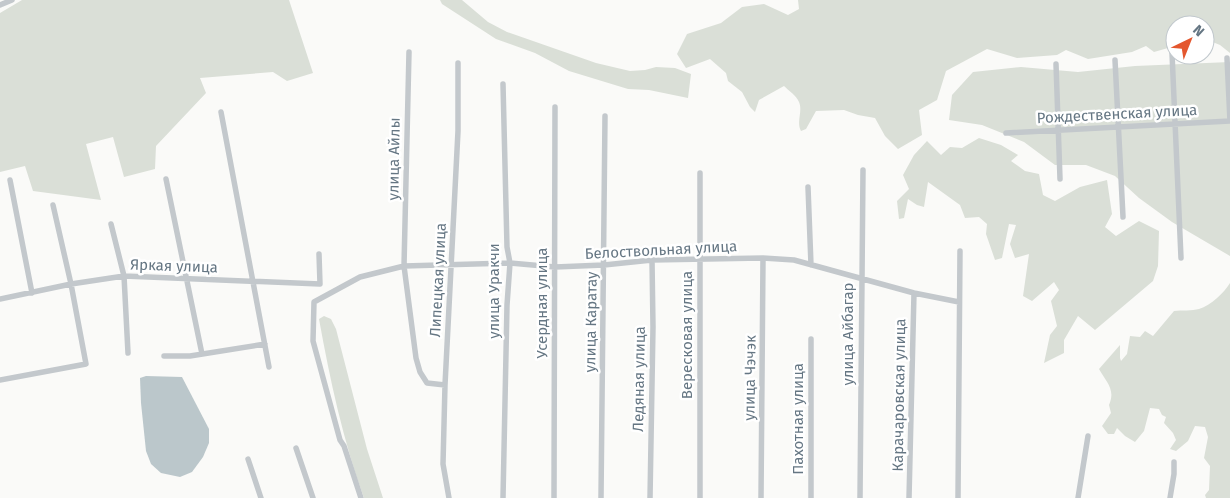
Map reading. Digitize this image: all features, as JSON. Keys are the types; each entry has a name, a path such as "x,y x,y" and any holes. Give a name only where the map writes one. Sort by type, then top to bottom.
{"street":[{"path":"0,6 12,0"},
{"name":"улица Айлы","path":"409,52 404,266 413,339 420,372 427,383 445,385"},
{"path":"1228,58 1230,121"},
{"path":"1115,60 1123,216"},
{"name":"Липецкая улица","path":"449,498 443,464 445,385 458,131 458,64"},
{"path":"1056,64 1060,179"},
{"path":"1173,65 1181,258"},
{"name":"улица Уракчи","path":"503,84 507,247 510,262 507,305 503,498"},
{"name":"Усердная улица","path":"554,498 555,107"},
{"path":"221,112 269,367"},
{"name":"улица Каратау","path":"601,498 605,116"},
{"name":"Рождественская улица","path":"1006,133 1230,121"},
{"name":"улица Айбагар","path":"860,498 863,170"},
{"name":"Вересковая улица","path":"700,173 700,498"},
{"path":"166,179 202,354"},
{"path":"10,180 32,293"},
{"path":"808,187 811,265"},
{"path":"0,380 86,364 53,206"},
{"path":"111,224 124,276 128,353"},
{"path":"958,498 960,251"},
{"name":"Яркая улица","path":"0,299 70,284 124,276 320,284 319,254"},
{"name":"Белоствольная улица","path":"361,498 344,446 340,440 313,341 314,302 360,277 404,266 510,262 555,267 604,265 652,260 763,258 794,260 914,293 959,302"},
{"name":"улица Чэчэк","path":"761,498 763,258"},
{"name":"Ледяная улица","path":"650,498 653,326 652,260"},
{"name":"Карачаровская улица","path":"909,498 914,293"},
{"name":"Пахотная улица","path":"810,498 812,339"},
{"path":"164,356 190,356 265,344"},
{"path":"1078,498 1088,436"},
{"path":"296,448 313,498"},
{"path":"248,459 261,498"},
{"path":"1170,498 1174,462"}],"shaded area":[{"path":"22,0 289,0 313,73 287,81 273,72 200,78 206,93 156,146 155,169 124,177 113,137 86,144 101,200 33,191 25,166 0,172 0,13"},
{"path":"440,0 462,0 488,22 507,32 596,63 630,71 656,67 675,68 691,74 688,98 649,90 628,89 569,71 535,53 496,39 442,4"},
{"path":"798,0 1230,0 1230,53 1215,43 1215,15 1165,15 1165,49 1154,52 1146,46 1132,52 1088,59 1066,50 1057,55 1017,58 987,49 946,71 937,100 919,110 922,135 898,149 885,136 875,118 844,110 816,111 806,129 801,131 799,124 799,102 784,86 759,100 755,112 742,92 728,81 726,73 710,59 686,68 677,54 687,34 721,23 742,7 764,4 788,15 799,9"},
{"path":"1230,62 1230,256 1172,222 1139,198 1115,176 1086,165 1055,165 1024,142 982,125 949,120 952,95 973,72 1021,67 1078,72 1135,66 1215,65 1215,63"},
{"path":"979,138 1001,145 1018,155 1011,161 1025,171 1039,174 1043,195 1055,201 1080,187 1107,180 1112,214 1105,227 1116,236 1139,221 1159,231 1158,266 1153,281 1095,330 1078,316 1064,340 1064,353 1044,363 1050,335 1057,326 1051,301 1059,290 1054,282 1032,301 1023,296 1029,254 1015,258 1010,244 1016,225 1009,224 1002,258 995,260 986,234 987,224 979,217 965,218 960,205 928,182 924,207 908,199 904,218 899,219 897,201 909,189 903,175 914,155 927,141 941,155 950,147 962,148"},
{"path":"1230,283 1230,498 1206,498 1205,495 1209,490 1210,466 1204,458 1208,437 1205,427 1195,426 1188,441 1176,451 1170,449 1176,440 1173,433 1164,423 1166,417 1162,415 1159,409 1150,408 1144,431 1135,442 1117,428 1114,434 1108,434 1102,426 1111,413 1109,405 1111,390 1099,369 1120,345 1121,361 1127,354 1130,336 1140,337 1145,331 1153,336 1174,311 1199,309 1208,305"},
{"path":"324,316 331,319 336,329 367,449 383,498 364,498 356,476 343,432 328,365 319,319"},
{"path":"146,376 182,377 209,429 209,443 203,457 192,472 180,477 161,473 151,464 146,451 140,378"}]}
